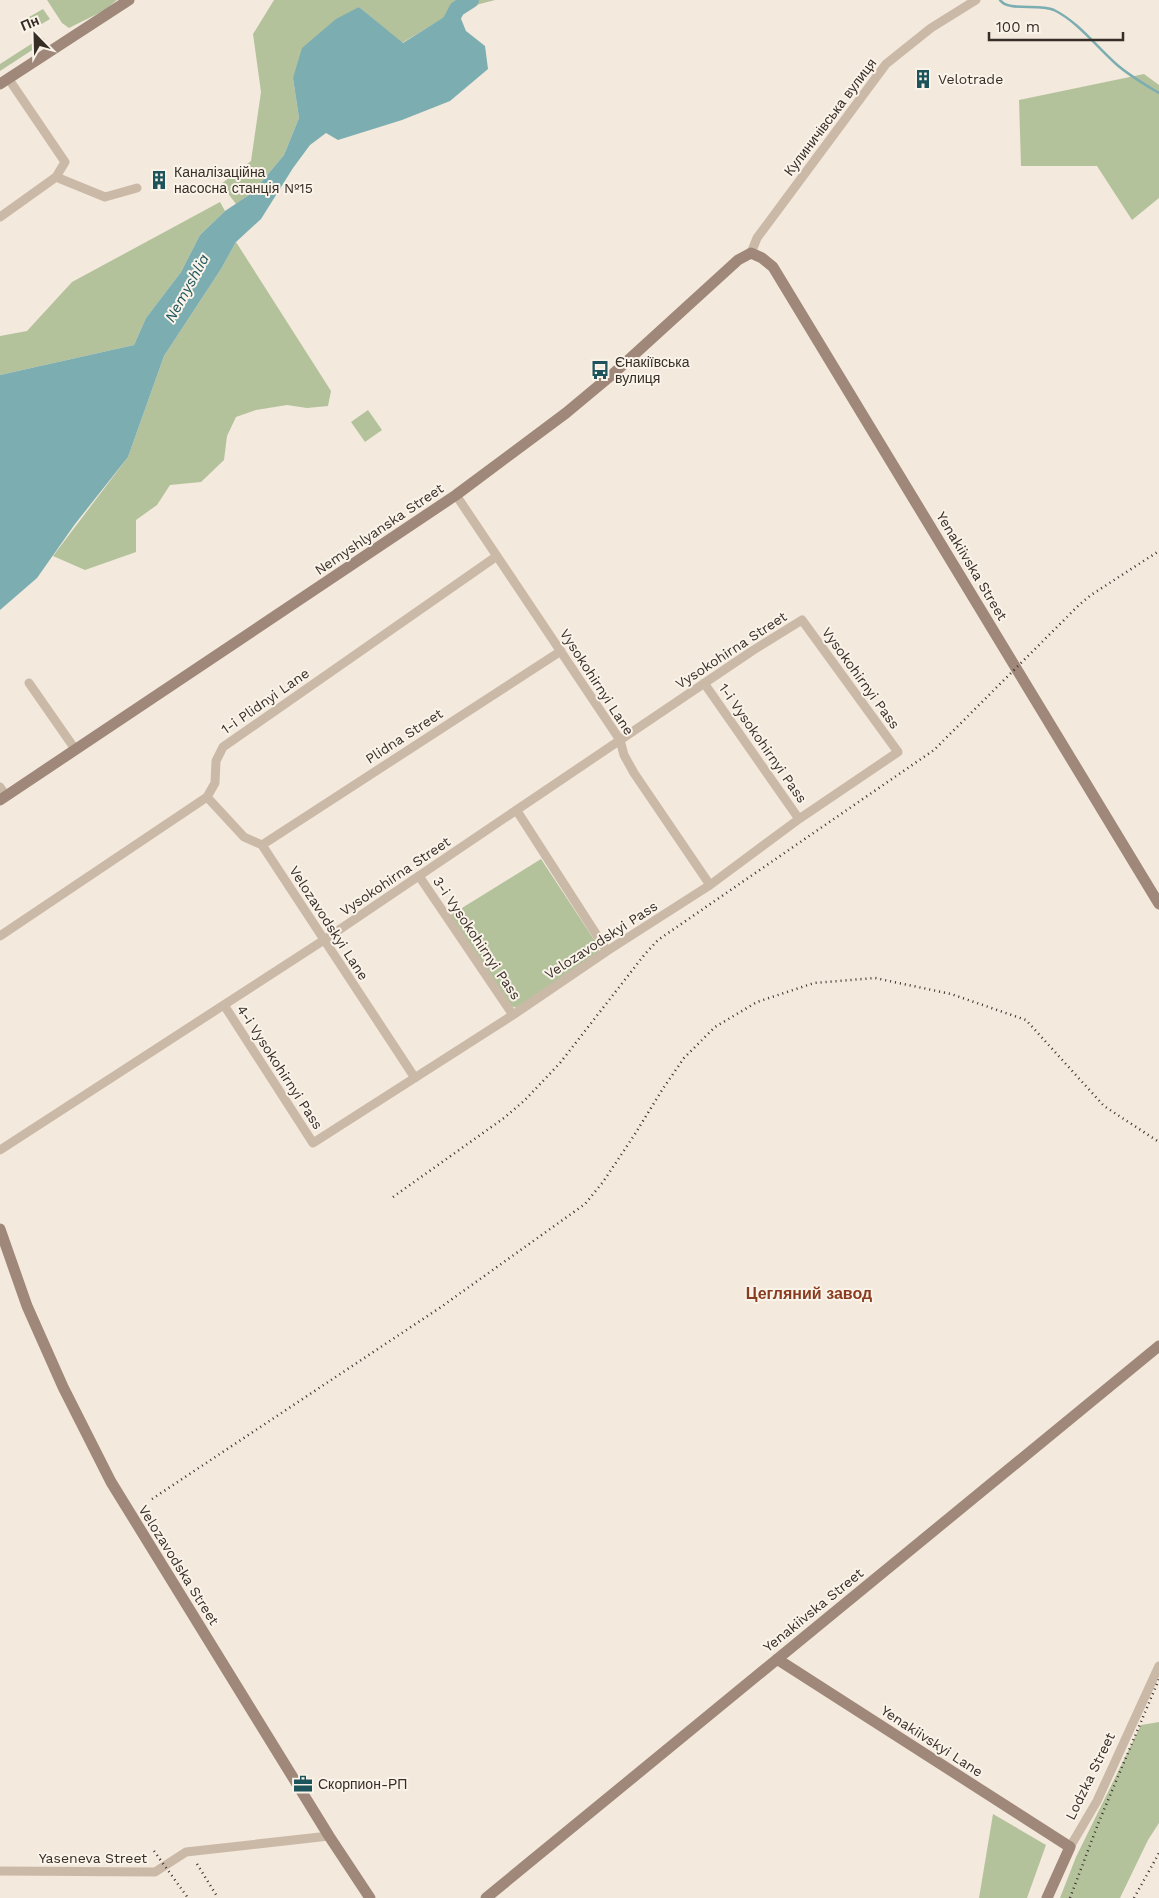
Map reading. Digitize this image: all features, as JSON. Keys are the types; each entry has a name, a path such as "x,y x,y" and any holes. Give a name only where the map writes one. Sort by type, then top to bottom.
{"street":[{"path":"0,217 56,178 65,162 4,81 128,0"},
{"name":"Кулиничівська вулиця","path":"751,253 757,238 886,64 931,28 976,0"},
{"path":"56,178 104,196 137,188"},
{"name":"Nemyshlyanska Street","path":"2,794 75,750 456,495 566,414 738,260 751,253"},
{"name":"Yenakiivska Street","path":"751,253 762,258 773,267 1159,904"},
{"name":"Vysokohirnyi Lane","path":"456,495 620,740 624,756 634,773 710,885"},
{"name":"1-i Plidnyi Lane","path":"207,797 215,782 216,760 223,747 497,556"},
{"name":"Vysokohirna Street","path":"0,1150 324,940 704,683 802,620"},
{"name":"Vysokohirnyi Pass","path":"802,620 898,752"},
{"name":"Plidna Street","path":"262,845 561,650"},
{"path":"29,683 75,750"},
{"name":"1-i Vysokohirnyi Pass","path":"704,683 798,819"},
{"name":"Velozavodskyi Pass","path":"314,1143 710,885 798,819 898,752"},
{"path":"0,936 207,797"},
{"name":"Velozavodskyi Lane","path":"207,797 244,838 262,845 415,1078"},
{"path":"517,811 607,951"},
{"name":"3-i Vysokohirnyi Pass","path":"419,876 513,1015"},
{"name":"4-i Vysokohirnyi Pass","path":"224,1005 314,1143"},
{"name":"Velozavodska Street","path":"0,1229 27,1306 63,1387 111,1482 329,1836 370,1898"},
{"name":"Yenakiivska Street","path":"486,1898 1159,1346"},
{"name":"Yenakiivskyi Lane","path":"777,1659 1070,1847"},
{"name":"Lodzka Street","path":"1047,1898 1070,1847 1097,1801 1159,1666"},
{"name":"Yaseneva Street","path":"0,1872 155,1872 186,1852 329,1836"}],"green space":[{"path":"47,0 117,0 105,10 69,28 62,23"},
{"path":"274,0 495,0 457,10 402,43 359,7 293,78 299,118 284,155 252,193 236,204 221,184 251,161 261,92 253,34"},
{"path":"43,9 50,19 35,28 29,17"},
{"path":"42,37 45,40 43,43 0,71 0,64"},
{"path":"1144,74 1159,85 1159,198 1132,220 1097,166 1021,166 1019,100"},
{"path":"220,202 225,211 200,235 181,272 146,318 134,345 0,375 0,336 27,331 72,282"},
{"path":"236,242 331,391 328,406 307,408 287,405 256,410 236,417 227,436 224,460 201,482 170,485 157,505 136,520 136,552 85,570 53,556 128,457 164,356 221,269"},
{"path":"368,410 382,430 365,442 351,422"},
{"path":"541,859 599,947 599,953 517,1008 511,1006 449,916"},
{"path":"1159,1722 1159,1823 1148,1840 1120,1898 1060,1898 1076,1857 1141,1725"},
{"path":"993,1814 1046,1845 1027,1898 979,1898"}],"water":[{"path":"359,7 403,43 457,9 466,31 485,46 488,69 450,101 402,120 338,140 326,133 310,145 261,219 236,242 221,269 164,356 128,457 75,524 37,578 0,610 0,375 134,345 146,318 181,272 200,235 225,211 252,193 284,155 299,118 293,78 302,48 336,19"}],"waterway":[{"name":"Nemyshlia","path":"447,28 457,9 471,0"},
{"path":"1000,0 1010,6 1048,8 1063,15 1079,27 1120,67 1159,93"}],"railway":[{"path":"393,1197 504,1118 525,1100 560,1063 658,940 934,750 1079,605 1091,595 1159,551"},
{"path":"152,1499 441,1307 585,1204 603,1182 684,1058 715,1027 757,1002 814,983 875,978 951,994 1026,1020 1104,1106 1159,1142"},
{"path":"1070,1898 1098,1824 1159,1679"},
{"path":"154,1851 188,1898"},
{"path":"1134,1898 1159,1853"},
{"path":"197,1864 218,1898"}],"place":[{"name":"Velotrade","path":"923,79"},
{"name":"Каналізаційна насосна станція №15","path":"159,180"},
{"name":"Єнакіївська вулиця","path":"600,370"},
{"name":"Скорпион-РП","path":"303,1784"}],"district":[{"name":"Цегляний завод","path":"809,1293"}]}
